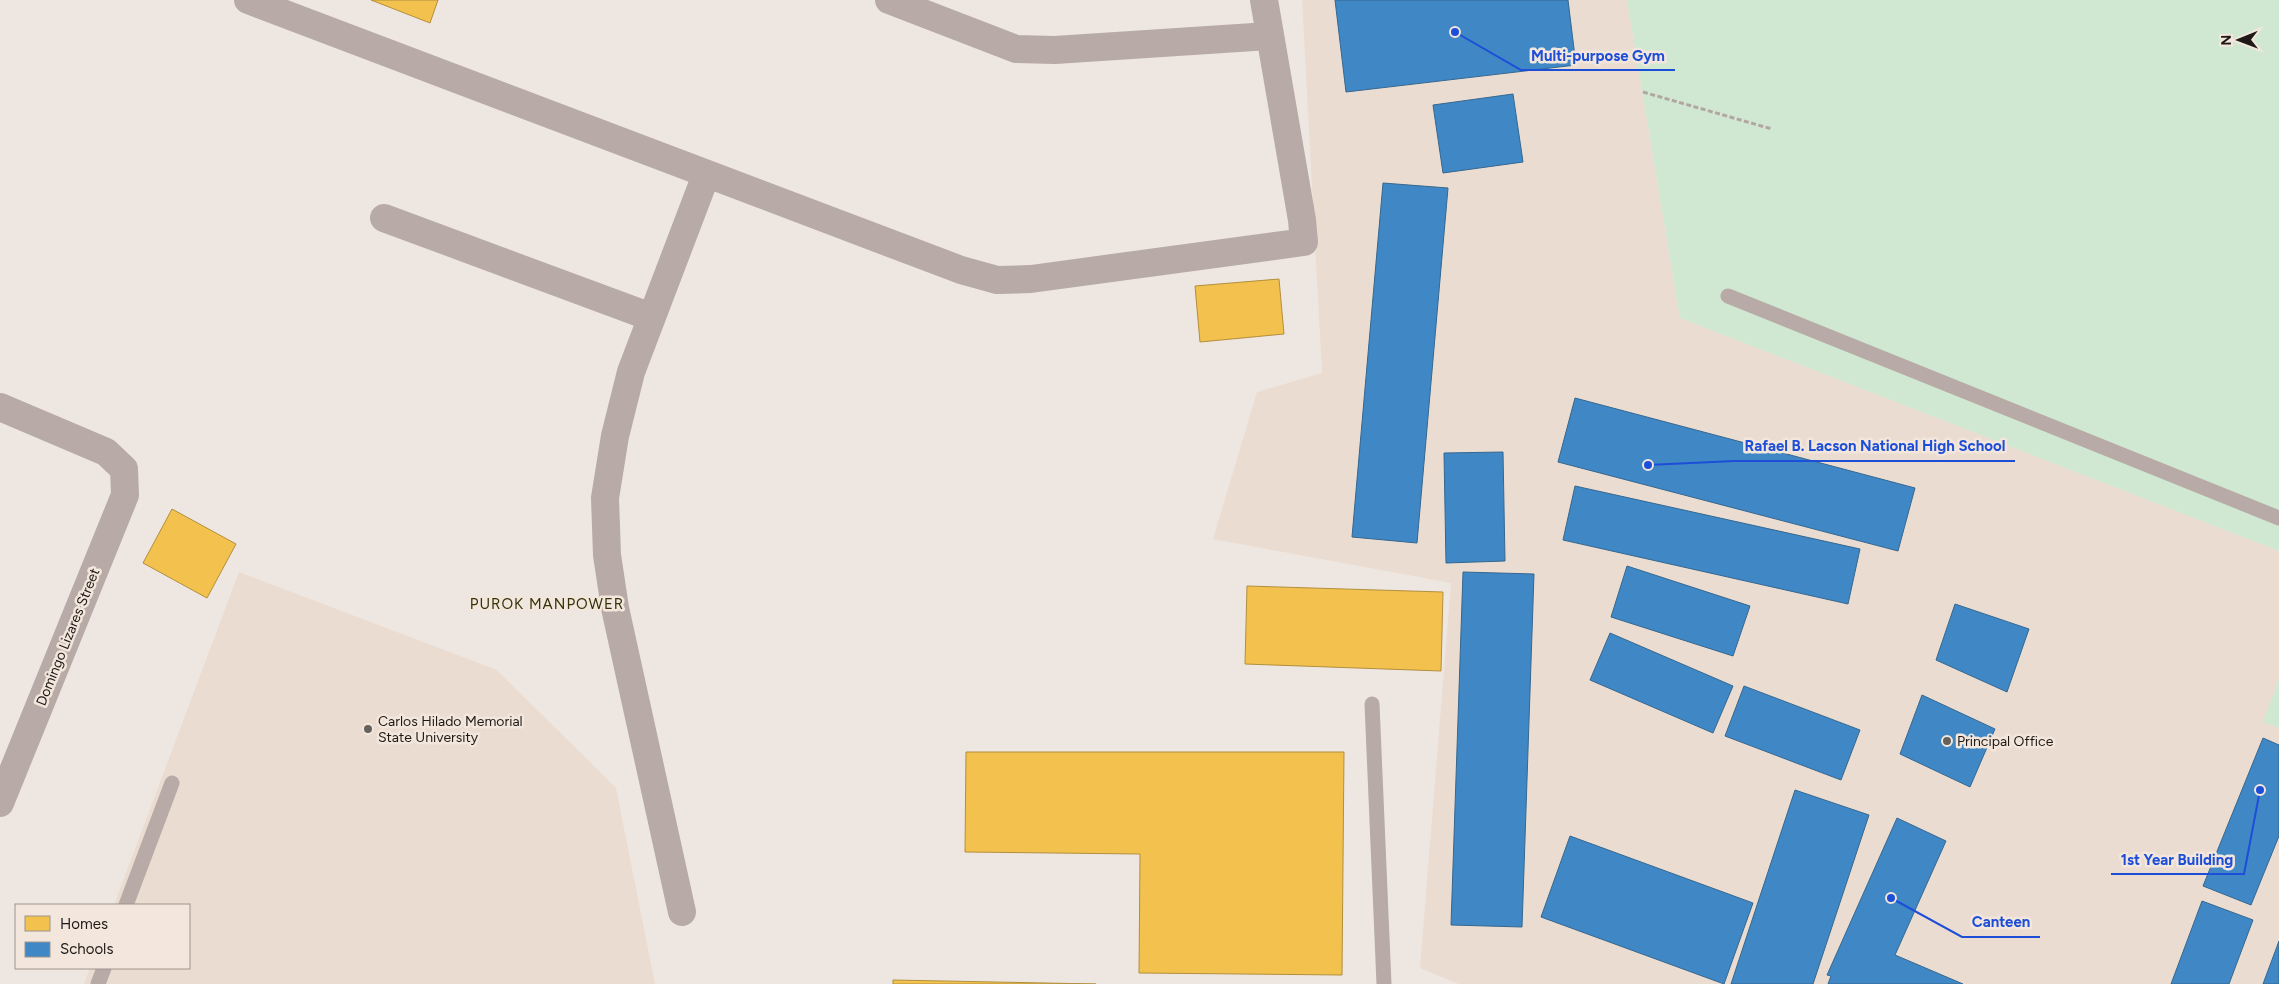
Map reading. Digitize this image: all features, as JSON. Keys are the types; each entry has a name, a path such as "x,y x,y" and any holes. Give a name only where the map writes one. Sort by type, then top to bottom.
{"street":[{"path":"248,0 706,175 961,270 997,280 1031,279 1304,242 1302,220 1264,0"},
{"path":"889,0 1016,49 1055,50 1269,36"},
{"path":"682,912 614,608 607,555 605,498 615,436 631,372 650,316 706,175"},
{"path":"384,218 650,316"},
{"name":"Domingo Lizares Street","path":"0,407 106,452 124,469 126,496 0,803"}],"lane":[{"path":"1728,296 2279,518"},
{"path":"1372,704 1384,984"},
{"path":"126,904 172,783"},
{"path":"98,984 104,969"}],"path":[{"path":"1643,92 1772,129"}],"shaded area":[{"path":"1302,0 1627,0 1680,318 2279,551 2279,679 2264,722 2279,728 2279,984 1459,984 1420,968 1451,583 1213,539 1257,392 1322,373"},
{"name":"Carlos Hilado Memorial State University","path":"239,572 497,670 616,788 655,984 84,984 90,969 190,969 190,904 114,904"}],"green space":[{"path":"1627,0 2279,0 2279,551 1680,318"},
{"path":"2279,679 2279,728 2263,722"}],"building: Homes":[{"path":"371,0 438,0 430,23"},
{"path":"1279,279 1284,334 1200,342 1195,286"},
{"path":"172,509 236,544 207,598 143,563"},
{"path":"1247,586 1443,592 1441,671 1245,664"},
{"path":"966,752 1344,752 1342,975 1139,973 1140,854 965,852"},
{"path":"893,980 1096,984 893,984"}],"building: Schools":[{"path":"1335,0 1568,0 1576,65 1346,92"},
{"path":"1513,94 1523,162 1443,173 1433,105"},
{"path":"1383,183 1448,188 1417,543 1352,537"},
{"path":"1575,398 1915,488 1898,551 1558,462"},
{"path":"1503,452 1505,561 1446,563 1444,453"},
{"path":"1575,486 1860,549 1848,604 1563,540"},
{"path":"1627,566 1750,606 1733,656 1611,617"},
{"path":"1463,572 1534,574 1522,927 1451,925"},
{"path":"1955,604 2029,629 2007,692 1936,660"},
{"path":"1610,633 1733,686 1713,733 1590,680"},
{"path":"1744,686 1860,730 1841,780 1725,736"},
{"name":"Principal Office","path":"1922,695 1995,729 1970,787 1900,754"},
{"path":"2263,738 2279,745 2279,836 2251,905 2203,886"},
{"path":"1795,790 1869,815 1813,984 1731,984"},
{"path":"1897,818 1946,841 1895,955 1963,984 1828,984 1831,976 1827,975"},
{"path":"1570,836 1753,903 1724,984 1541,917"},
{"path":"2202,901 2253,920 2229,984 2171,984"},
{"path":"2279,941 2279,984 2263,984"}],"place":[{"name":"Multi-purpose Gym","path":"1455,32"},
{"name":"Rafael B. Lacson National High School","path":"1648,465"},
{"name":"Carlos Hilado Memorial State University","path":"368,729"},
{"name":"Principal Office","path":"1947,741"},
{"name":"1st Year Building","path":"2260,790"},
{"name":"Canteen","path":"1891,898"}],"district":[{"name":"PUROK MANPOWER","path":"547,604"}]}
